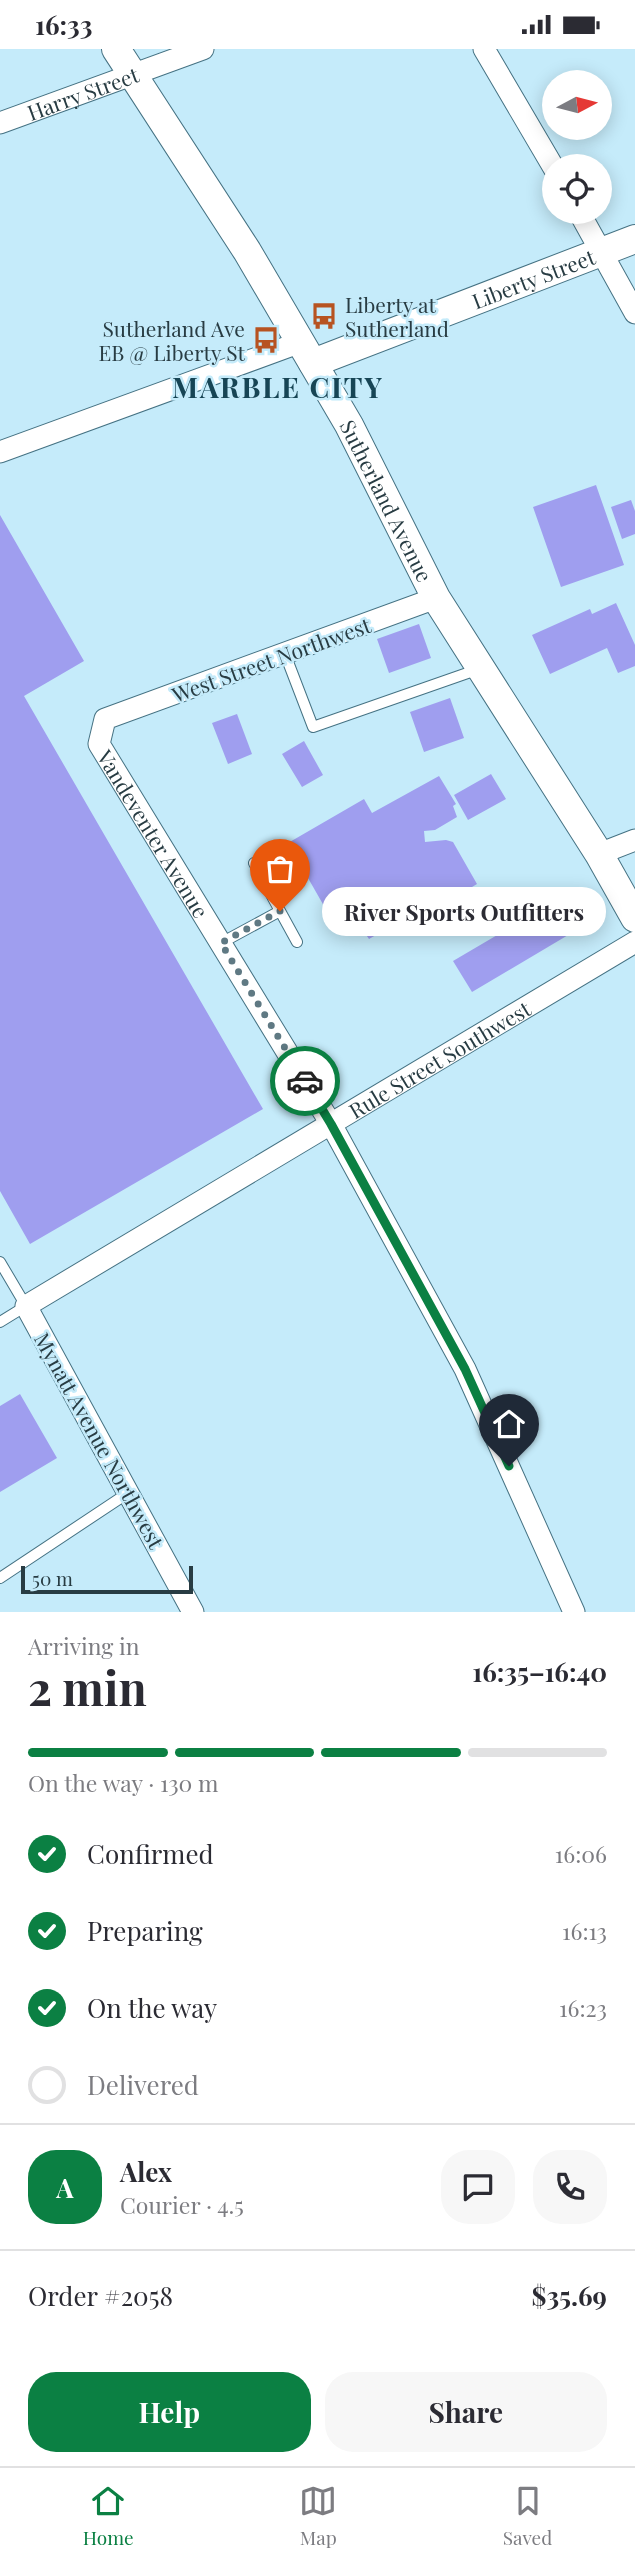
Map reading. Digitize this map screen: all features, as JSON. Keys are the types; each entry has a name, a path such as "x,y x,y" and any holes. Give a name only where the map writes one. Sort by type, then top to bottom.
{"street":[{"name":"Sutherland Avenue","path":"116,49 247,250 349,425 436,598 599,854 635,918"},
{"name":"Harry Street","path":"0,123 203,49"},
{"path":"484,49 546,154"},
{"path":"586,224 635,313"},
{"name":"Liberty Street","path":"0,452 307,353 635,239"},
{"name":"West Street Northwest","path":"105,719 436,598"},
{"name":"Vandeventer Avenue","path":"105,719 99,744 331,1124 465,1369 574,1612"},
{"path":"599,854 635,840"},
{"name":"Rule Street Southwest","path":"26,1306 635,942"},
{"name":"Mynatt Avenue Northwest","path":"26,1306 192,1612"}],"lane":[{"path":"285,654 313,727 481,668"},
{"path":"254,863 297,942"},
{"path":"221,943 280,911"},
{"path":"0,1262 26,1306 0,1322"},
{"path":"0,1578 128,1493"}],"building":[{"path":"596,485 624,565 561,587 533,507"},
{"path":"631,500 635,511 635,534 622,539 611,507"},
{"path":"0,515 84,661 24,696 263,1109 30,1244 0,1191"},
{"path":"616,603 635,645 635,666 618,673 607,648 550,674 532,635 590,609 592,614"},
{"path":"419,624 431,658 389,673 377,639"},
{"path":"450,698 464,738 424,752 410,712"},
{"path":"237,714 252,754 228,764 212,723"},
{"path":"304,741 323,775 302,787 282,754"},
{"path":"491,774 506,799 468,820 454,795"},
{"path":"439,776 456,804 453,806 457,817 435,830 424,831 425,842 453,842 477,884 427,914 423,908 369,939 358,923 336,927 288,843 364,799 372,813"},
{"path":"567,894 585,925 472,992 453,961"},
{"path":"20,1394 57,1458 0,1492 0,1406"}],"way so far":[{"path":"280,911 221,943 305,1081"}],"place":[{"name":"Liberty at Sutherland","path":"324,316"},
{"name":"Sutherland Ave EB @ Liberty St","path":"266,340"},
{"name":"River Sports Outfitters","path":"280,911"}],"district":[{"name":"MARBLE CITY","path":"278,386"}],"route":[{"path":"305,1081 465,1369 509,1466"}]}
